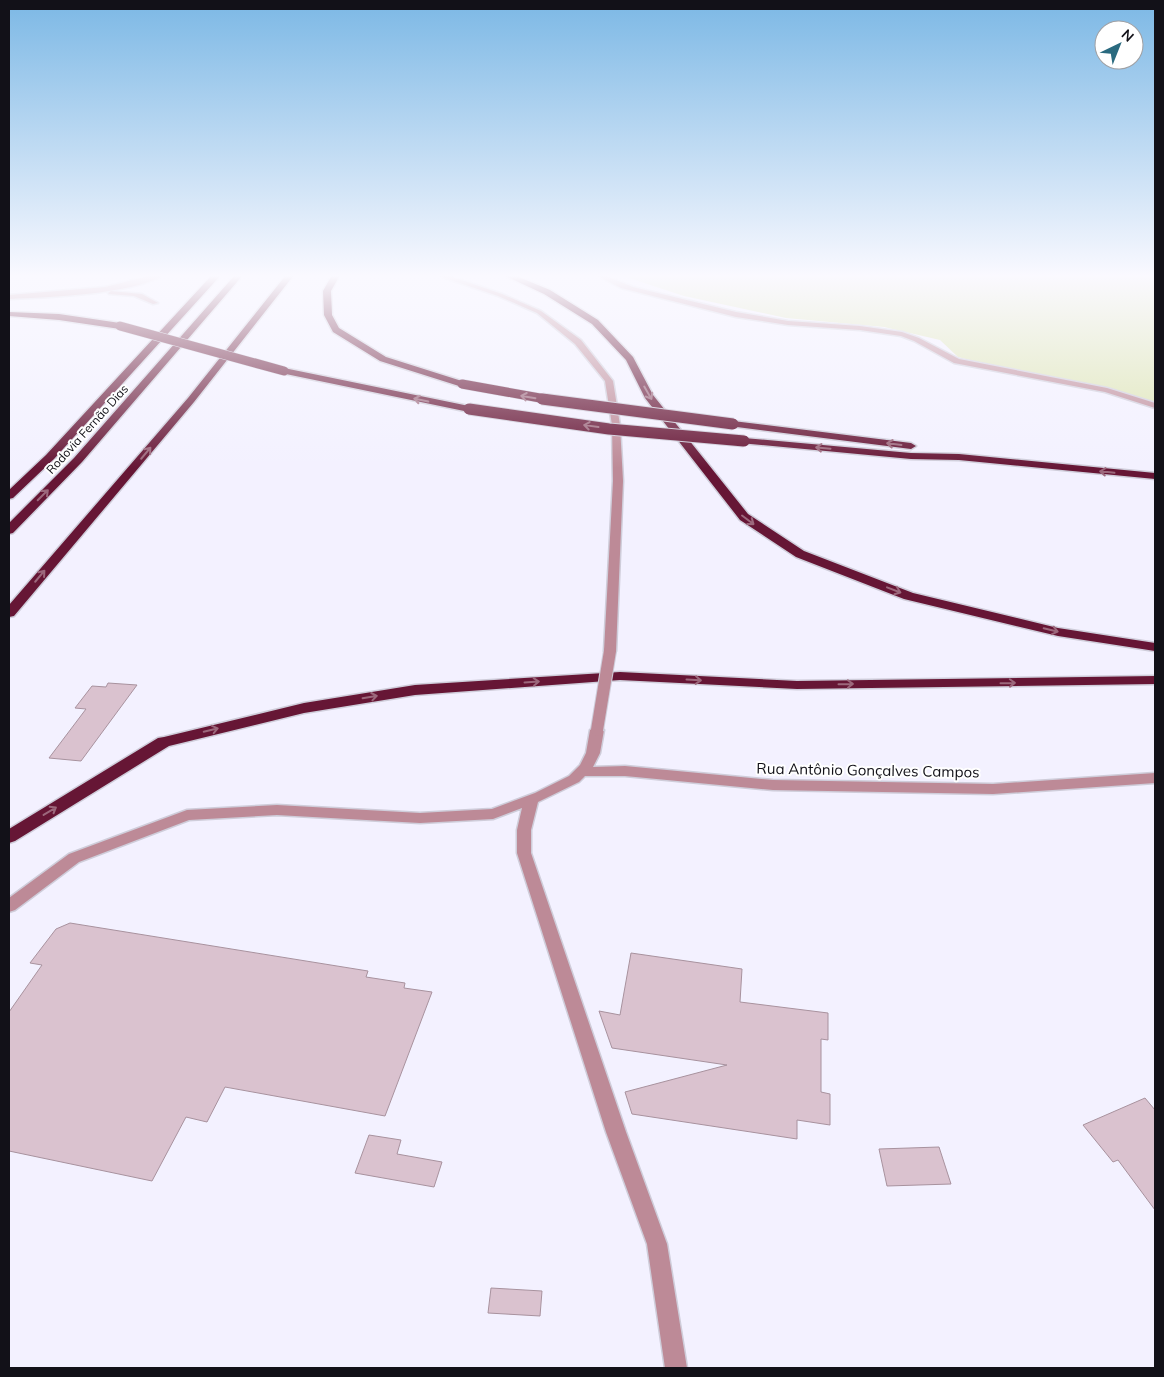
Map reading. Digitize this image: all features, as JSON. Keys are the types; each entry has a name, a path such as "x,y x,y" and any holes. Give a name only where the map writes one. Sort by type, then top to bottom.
{"highway":[{"name":"Rodovia Fernão Dias","path":"9,496 50,456 158,339"},
{"path":"168,339 284,371 469,409 609,429 911,456 959,457 1155,476"},
{"name":"Rodovia Fernão Dias","path":"9,530 78,460 184,339"},
{"path":"9,614 191,400 239,339"},
{"path":"351,339 383,359 462,384 529,397 913,446 959,457"},
{"path":"611,339 630,359 648,396 744,517 800,554 909,596 1058,632 1155,647"},
{"path":"9,837 164,742 304,708 415,690 620,676 797,685 1155,680"}],"street":[{"path":"9,906 74,858 187,815 277,810 420,818 493,814 531,800 574,779 586,767 593,753 610,650 618,481 616,425 609,381 574,339"},
{"path":"917,339 957,361 1114,392 1155,406"},
{"name":"Rua Antônio Gonçalves Campos","path":"581,772 624,771 773,785 992,789 1155,778"},
{"path":"531,800 524,830 524,853 616,1132 657,1244 676,1368"}],"green space":[{"path":"937,339 1155,339 1155,403 1107,388 1025,374 958,357"}],"building":[{"path":"108,683 137,685 81,761 49,758 86,709 75,708 92,686 106,687"},
{"path":"70,923 368,971 366,977 405,983 404,988 432,992 385,1116 225,1087 207,1122 186,1117 152,1181 9,1151 9,1012 42,965 30,963 56,929"},
{"path":"631,953 742,969 740,1002 828,1013 828,1040 821,1039 821,1092 830,1094 830,1125 797,1120 797,1139 632,1114 625,1092 727,1065 612,1048 599,1011 620,1015"},
{"path":"1145,1098 1155,1110 1155,1210 1118,1160 1113,1162 1083,1125"},
{"path":"369,1135 401,1140 397,1154 442,1162 434,1187 355,1173"},
{"path":"939,1147 951,1184 887,1186 879,1149"},
{"path":"491,1288 542,1291 540,1316 488,1313"}]}
